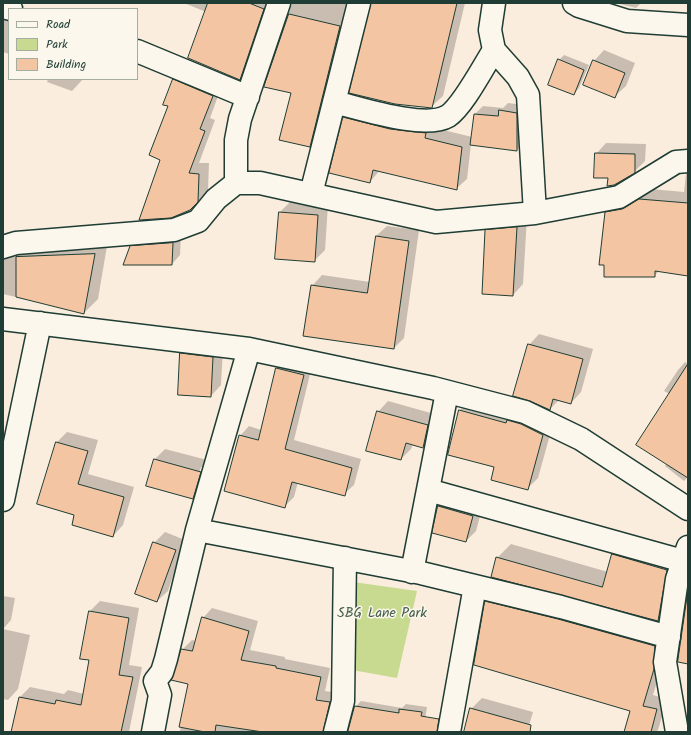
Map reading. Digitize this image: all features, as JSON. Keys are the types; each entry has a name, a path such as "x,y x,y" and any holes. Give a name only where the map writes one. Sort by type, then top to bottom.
{"street":[{"path":"236,183 236,140 240,119 279,3"},
{"path":"311,194 359,3"},
{"path":"494,3 490,30 494,50 518,77 528,95 535,213"},
{"path":"574,3 579,6 627,21 688,25"},
{"path":"334,102 400,118 438,120 448,116 462,101 494,50"},
{"path":"138,51 248,97"},
{"path":"3,247 16,243 174,230 198,221 216,199 236,183 260,183 436,222 535,213 619,197 676,162 688,161"},
{"path":"3,319 249,349 447,392 525,412 581,439 688,509"},
{"path":"3,500 9,447 40,323"},
{"path":"153,732 160,695 155,681 162,672 166,659 197,530 249,349"},
{"path":"412,572 447,392"},
{"path":"428,490 686,554 677,579 665,662 677,732"},
{"path":"197,530 345,558 475,586 561,607 668,637"},
{"path":"335,732 343,701 345,558"},
{"path":"449,732 475,586"}],"green space":[{"name":"SBG Lane Park","path":"353,582 417,591 397,678 352,670"}],"building":[{"path":"208,3 249,3 264,9 240,80 188,58"},
{"path":"371,3 457,3 432,108 395,104 349,93"},
{"path":"289,14 340,26 310,147 279,140 291,93 264,87"},
{"path":"558,59 584,70 574,95 548,85"},
{"path":"593,60 625,73 615,98 583,85"},
{"path":"173,79 213,96 200,129 205,131 189,173 199,174 198,202 190,210 171,218 139,220 160,160 149,155 168,106 163,105"},
{"path":"499,110 517,113 517,151 470,145 474,114 498,116"},
{"path":"343,117 390,129 426,133 425,138 462,147 457,190 373,170 370,183 329,173"},
{"path":"595,153 635,154 635,173 614,185 607,186 608,178 594,178"},
{"path":"639,199 688,203 688,276 655,271 655,277 604,277 604,265 599,265 605,212 622,209"},
{"path":"279,212 318,215 315,262 275,259"},
{"path":"517,227 513,296 482,294 485,230"},
{"path":"376,236 409,241 394,349 303,336 311,285 367,293"},
{"path":"173,243 172,265 123,265 130,246"},
{"path":"95,254 84,314 16,297 16,257"},
{"path":"528,344 583,359 571,404 553,399 550,410 530,401 513,396"},
{"path":"180,353 213,357 211,397 178,395"},
{"path":"688,364 688,478 636,445"},
{"path":"276,368 304,375 285,449 352,468 345,496 292,482 285,508 224,491 239,435 258,440"},
{"path":"459,410 506,423 507,420 521,424 543,435 528,490 491,480 494,467 448,455"},
{"path":"377,411 428,425 423,448 406,443 401,460 366,451"},
{"path":"56,442 88,451 78,484 124,497 113,537 72,525 74,515 37,504"},
{"path":"154,459 201,472 193,499 146,486"},
{"path":"438,506 473,516 466,542 432,533"},
{"path":"153,542 176,550 157,602 135,594"},
{"path":"612,554 667,570 658,621 491,577 496,557 602,587"},
{"path":"688,590 688,664 678,662"},
{"path":"485,601 558,619 655,646 654,669 643,706 657,709 651,732 624,732 630,711 474,665"},
{"path":"89,611 129,618 119,675 133,677 121,732 11,732 19,697 55,704 56,700 81,705 89,660 80,659"},
{"path":"202,617 249,631 241,660 276,666 276,668 321,677 316,700 330,702 323,732 263,732 216,725 215,732 205,732 179,727 188,684 171,680 181,649 192,651"},
{"path":"355,706 399,713 399,709 422,712 421,716 439,719 437,732 348,732"},
{"path":"470,708 531,725 530,732 464,732"}]}
